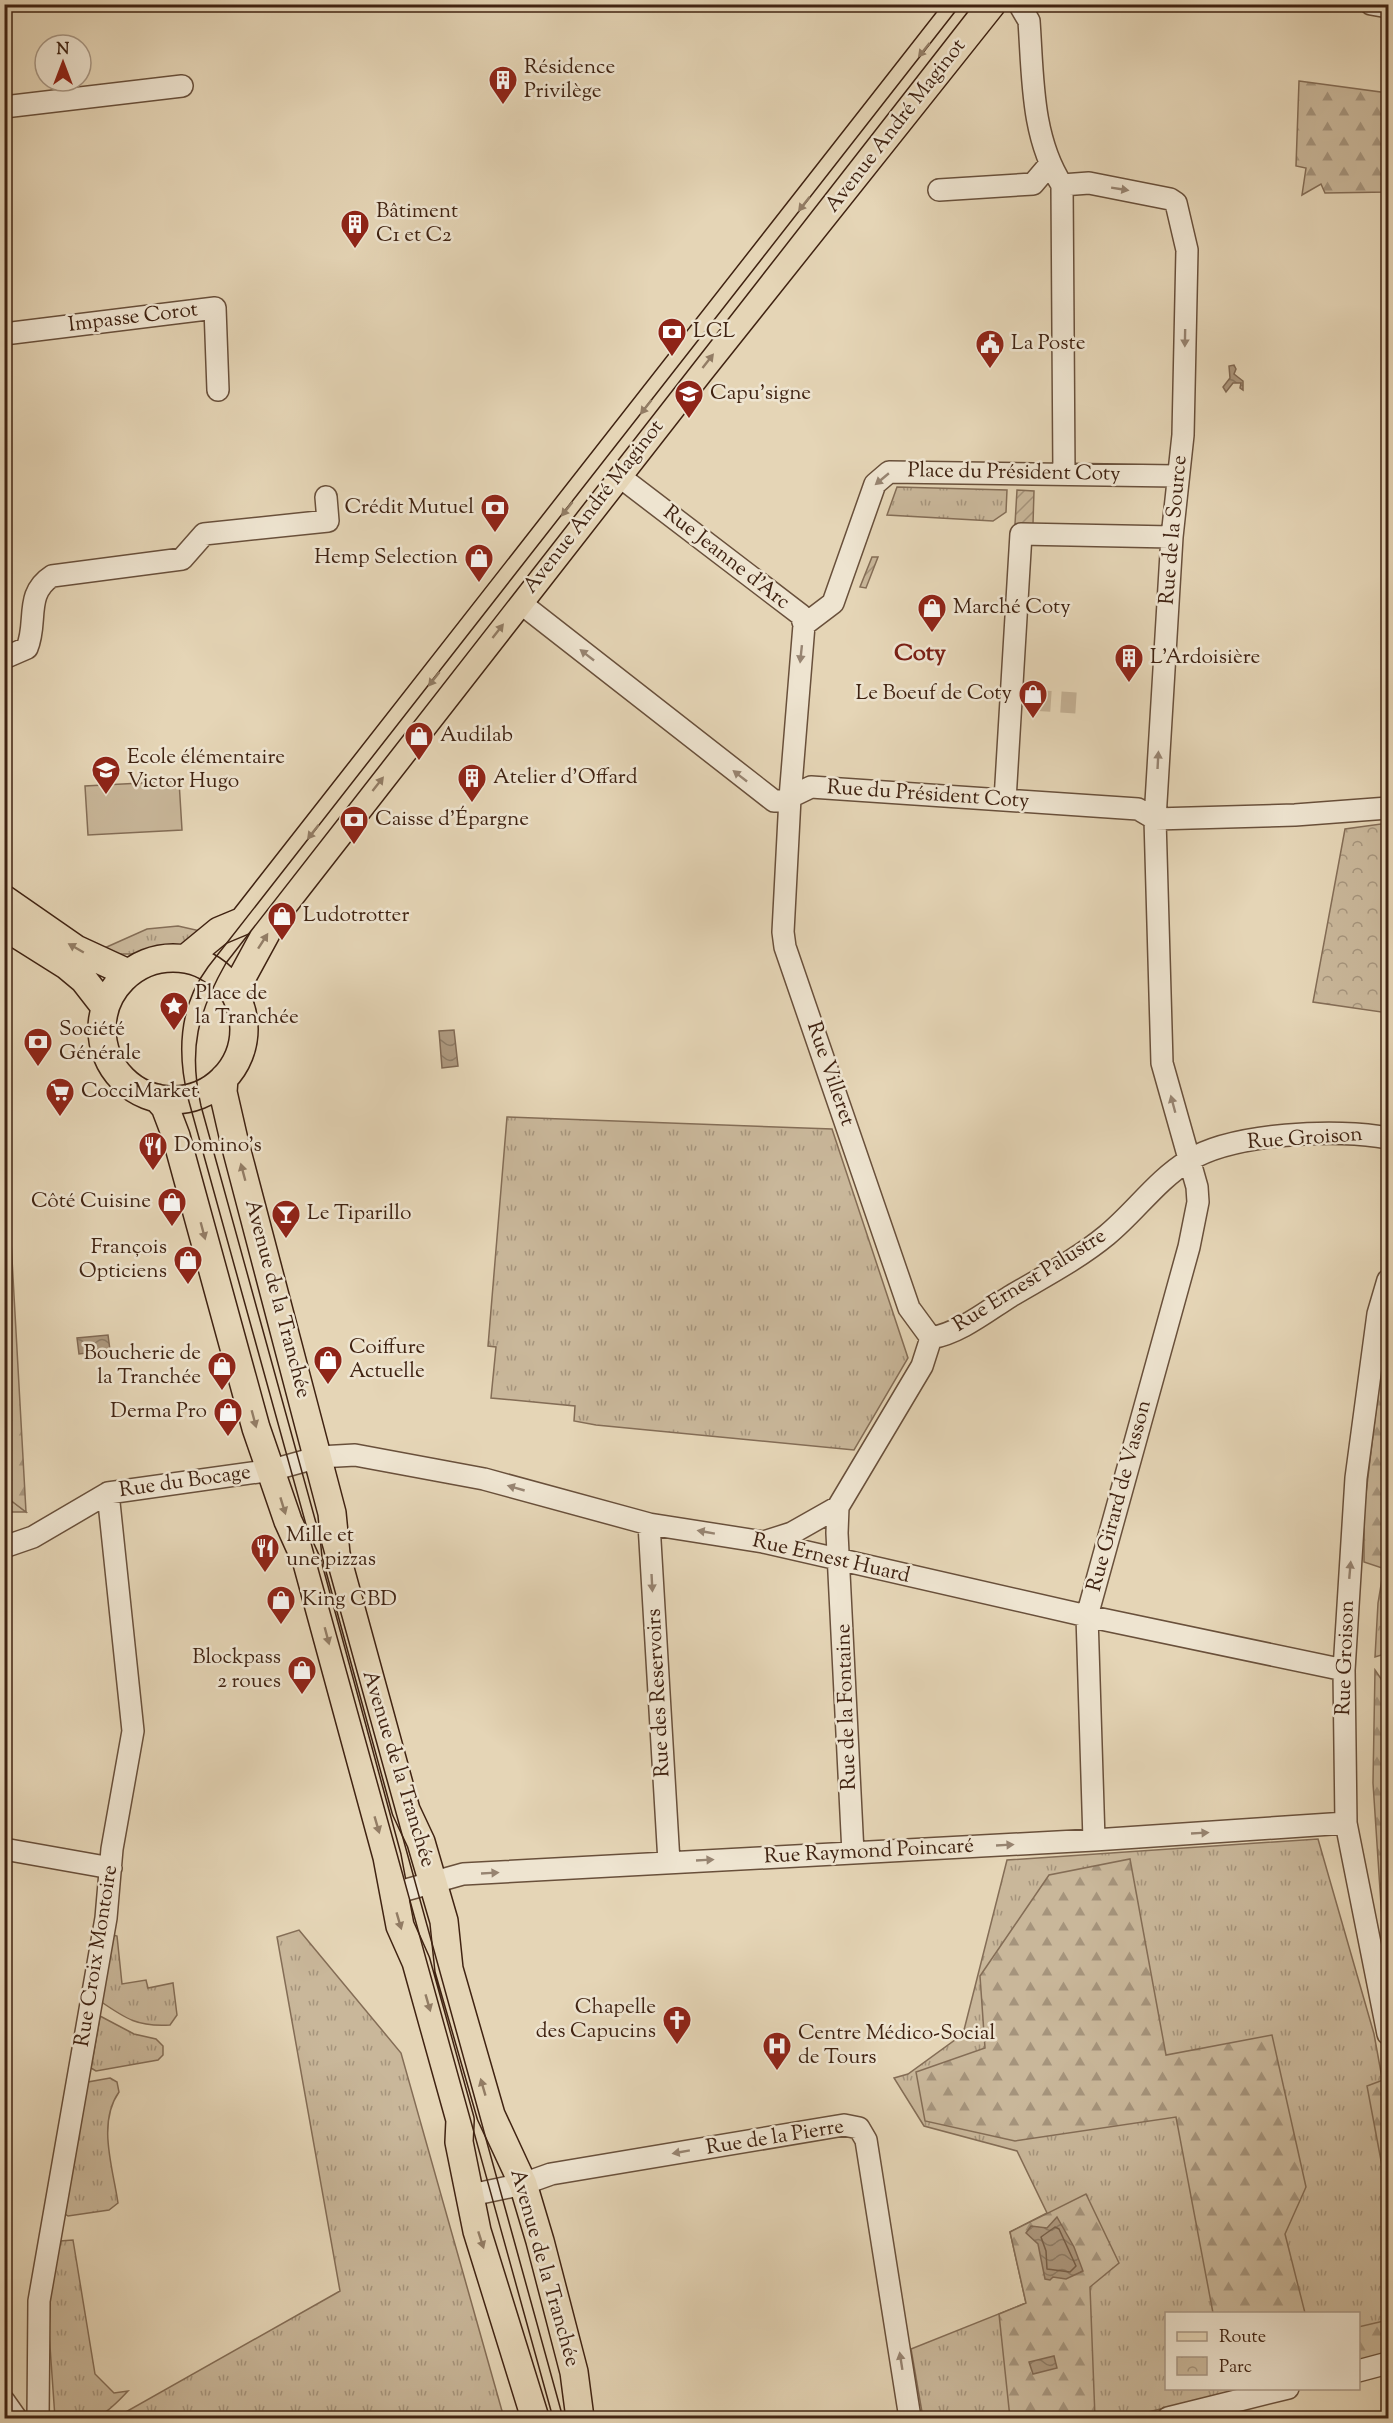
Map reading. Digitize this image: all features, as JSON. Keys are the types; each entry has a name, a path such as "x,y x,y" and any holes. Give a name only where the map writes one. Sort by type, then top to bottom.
{"main road":[{"name":"Avenue André Maginot","path":"234,992 277,913 511,597 961,4"},
{"name":"Avenue André Maginot","path":"185,958 219,931 243,921 511,597 619,476 992,4"},
{"path":"4,899 76,949 128,973"},
{"path":"4,926 66,965 84,980 105,1007"},
{"path":"161,958 185,958 213,970 234,992 243,1017 243,1044 232,1068 213,1088 186,1099 157,1098 127,1083 107,1056 102,1032 105,1007 111,994 128,973 161,958"},
{"name":"Avenue de la Tranchée","path":"224,1078 223,1092 234,1140 319,1457 332,1513 336,1554 406,1810 421,1842 444,1921 449,1969 491,2115 523,2184 574,2372 580,2418"},
{"name":"Avenue de la Tranchée","path":"157,1098 165,1107 176,1136 256,1428 288,1521 307,1563 395,1893 400,1926 416,1962 460,2120 459,2142 477,2231 535,2418"}],"street":[{"path":"1019,4 1029,21 1037,118 1050,164 1062,185 1064,474"},
{"path":"1371,4 1389,7"},
{"path":"4,106 183,86"},
{"path":"939,190 1033,184 1050,164"},
{"name":"Rue de la Source","path":"1062,185 1089,183 1165,196 1176,203 1187,260 1183,435 1172,537 1155,819 1162,1063 1188,1160"},
{"name":"Impasse Corot","path":"4,334 215,308 218,390"},
{"name":"Place du Président Coty","path":"804,625 833,603 875,484 889,472 1177,476"},
{"name":"Rue Jeanne d'Arc","path":"619,476 801,615 804,625 790,798"},
{"path":"4,658 27,648 34,596 44,581 52,576 182,559 204,534 328,521 326,497"},
{"path":"1005,800 1021,534 1172,537"},
{"path":"511,597 759,791 774,801 790,798"},
{"name":"Rue du Président Coty","path":"790,798 811,787 1138,809 1155,819 1306,814 1389,808"},
{"name":"Rue Villeret","path":"790,798 783,932 785,947 909,1308 931,1338"},
{"name":"Rue Groison","path":"1188,1160 1226,1146 1268,1138 1323,1134 1370,1134 1389,1138"},
{"name":"Rue Ernest Palustre","path":"840,1561 837,1533 838,1507 922,1366 931,1338 942,1336 968,1323 1079,1255 1107,1234 1188,1160"},
{"name":"Rue Girard de Vasson","path":"1094,1840 1087,1616 1195,1222 1197,1187 1188,1160"},
{"name":"Rue Groison","path":"1389,1280 1378,1314 1356,1478 1344,1670 1346,1823 1366,1934 1383,1967 1389,2034"},
{"name":"Rue Ernest Huard","path":"319,1457 355,1455 423,1466 484,1479 649,1524 763,1542 1087,1616 1344,1670"},
{"name":"Rue du Bocage","path":"4,1547 33,1537 108,1493 272,1470 319,1457"},
{"name":"Rue Croix Montoire","path":"38,2418 39,2301 106,1918 111,1868 133,1731 108,1493"},
{"name":"Rue Ernest Palustre","path":"763,1542 792,1533 838,1507"},
{"name":"Rue des Reservoirs","path":"649,1524 669,1862"},
{"name":"Rue de la Fontaine","path":"840,1561 853,1853"},
{"name":"Rue Raymond Poincaré","path":"395,1893 463,1874 1094,1840 1346,1823"},
{"path":"4,1849 111,1868"},
{"name":"Rue de la Pierre","path":"471,2195 523,2184 551,2174 822,2128 844,2125 859,2128 867,2146 910,2418"},
{"path":"1360,2371 1389,2364"},
{"path":"1168,2418 1280,2390"},
{"path":"4,2401 16,2418"}],"green space":[{"path":"1299,81 1388,93 1388,192 1325,193 1321,184 1302,195 1306,168 1296,166"},
{"path":"897,487 1007,490 1006,512 993,521 887,515"},
{"path":"1017,490 1034,491 1033,524 1015,524"},
{"path":"872,557 878,557 866,588 860,587"},
{"path":"179,781 182,830 88,835 85,786"},
{"path":"1388,823 1388,1013 1313,1002 1345,829"},
{"path":"178,926 205,932 184,946 134,954 111,954 100,950 147,929"},
{"path":"507,1117 832,1129 908,1358 854,1450 596,1425 574,1421 575,1406 491,1398 496,1347 488,1346"},
{"path":"5,1187 8,1187 26,1512 5,1496"},
{"path":"1388,1311 1388,1570 1364,1562 1364,1510"},
{"path":"5,1496 26,1512 5,1512"},
{"path":"1388,1543 1388,1653 1375,1657 1378,1603"},
{"path":"1375,1670 1388,1689 1388,1953 1383,1935 1373,1783"},
{"path":"1318,1839 1374,2034 1388,2111 1388,2356 1360,2362 1360,2312 1165,2312 1165,2390 1240,2390 1123,2418 923,2418 911,2349 1026,2303 1010,2232 1047,2213 1017,2151 924,2126 894,2078 908,2074 963,2034 1007,1860"},
{"path":"1130,1859 1166,2055 1272,2035 1306,2187 1285,2234 1305,2312 1213,2312 1176,2117 1015,2141 925,2121 916,2072 985,2048 980,1976 1049,1875"},
{"path":"299,1930 401,2053 504,2418 115,2418 340,2291 277,1937"},
{"path":"113,1935 117,1936 122,1984 146,1980 148,1988 173,1983 177,2015 170,2025 141,2023 117,2013 100,2001"},
{"path":"100,2016 134,2034 156,2039 163,2046 163,2055 158,2060 96,2071 91,2068"},
{"path":"110,2078 117,2082 119,2092 112,2104 108,2132 110,2161 118,2203 109,2210 68,2216 65,2214 88,2082"},
{"path":"1383,2080 1388,2111 1388,2198 1367,2086"},
{"path":"1086,2194 1119,2263 1090,2287 1095,2418 1010,2418 999,2314 1026,2303 1010,2232"},
{"path":"73,2240 95,2374 114,2393 128,2391 103,2414 90,2418 55,2418 49,2332 50,2300 60,2241"},
{"path":"1388,2320 1388,2356 1360,2362 1360,2327"}],"water":[{"path":"1234,365 1236,369 1234,374 1243,381 1243,390 1240,388 1241,383 1233,383 1226,392 1223,387 1230,378 1229,366"},
{"path":"454,1030 458,1066 442,1068 439,1031"},
{"path":"108,1335 110,1350 79,1354 77,1338"},
{"path":"1057,2217 1074,2247 1083,2271 1066,2279 1053,2277 1050,2280 1045,2279 1038,2244 1026,2233 1031,2226 1047,2228"},
{"path":"1054,2356 1057,2368 1033,2374 1029,2362"}],"tunnel":[{"path":"1030,700 1076,703"}],"tram line":[{"path":"553,2418 188,1098 182,1064 183,1030 191,998 208,967 961,4"},
{"path":"563,2418 201,1106 195,1066 198,1032 208,998 226,963 974,4"}],"place":[{"name":"Résidence Privilège","path":"503,106"},
{"name":"Bâtiment C1 et C2","path":"355,250"},
{"name":"LCL","path":"672,358"},
{"name":"La Poste","path":"990,370"},
{"name":"Capu'signe","path":"689,420"},
{"name":"Crédit Mutuel","path":"495,534"},
{"name":"Hemp Selection","path":"479,584"},
{"name":"Marché Coty","path":"932,634"},
{"name":"L'Ardoisière","path":"1129,684"},
{"name":"Le Boeuf de Coty","path":"1033,720"},
{"name":"Audilab","path":"419,762"},
{"name":"Ecole élémentaire Victor Hugo","path":"106,796"},
{"name":"Atelier d’Offard","path":"472,804"},
{"name":"Caisse d'Épargne","path":"354,846"},
{"name":"Ludotrotter","path":"282,942"},
{"name":"Place de la Tranchée","path":"174,1032"},
{"name":"Société Générale","path":"38,1068"},
{"name":"CocciMarket","path":"60,1118"},
{"name":"Domino's","path":"153,1172"},
{"name":"Côté Cuisine","path":"172,1228"},
{"name":"Le Tiparillo","path":"286,1240"},
{"name":"François Opticiens","path":"188,1286"},
{"name":"Coiffure Actuelle","path":"328,1386"},
{"name":"Boucherie de la Tranchée","path":"222,1392"},
{"name":"Derma Pro","path":"228,1438"},
{"name":"Mille et une pizzas","path":"265,1574"},
{"name":"King CBD","path":"281,1626"},
{"name":"Blockpass 2 roues","path":"302,1696"},
{"name":"Chapelle des Capucins","path":"677,2046"},
{"name":"Centre Médico-Social de Tours","path":"777,2072"}],"district":[{"name":"Coty","path":"920,654"}]}
